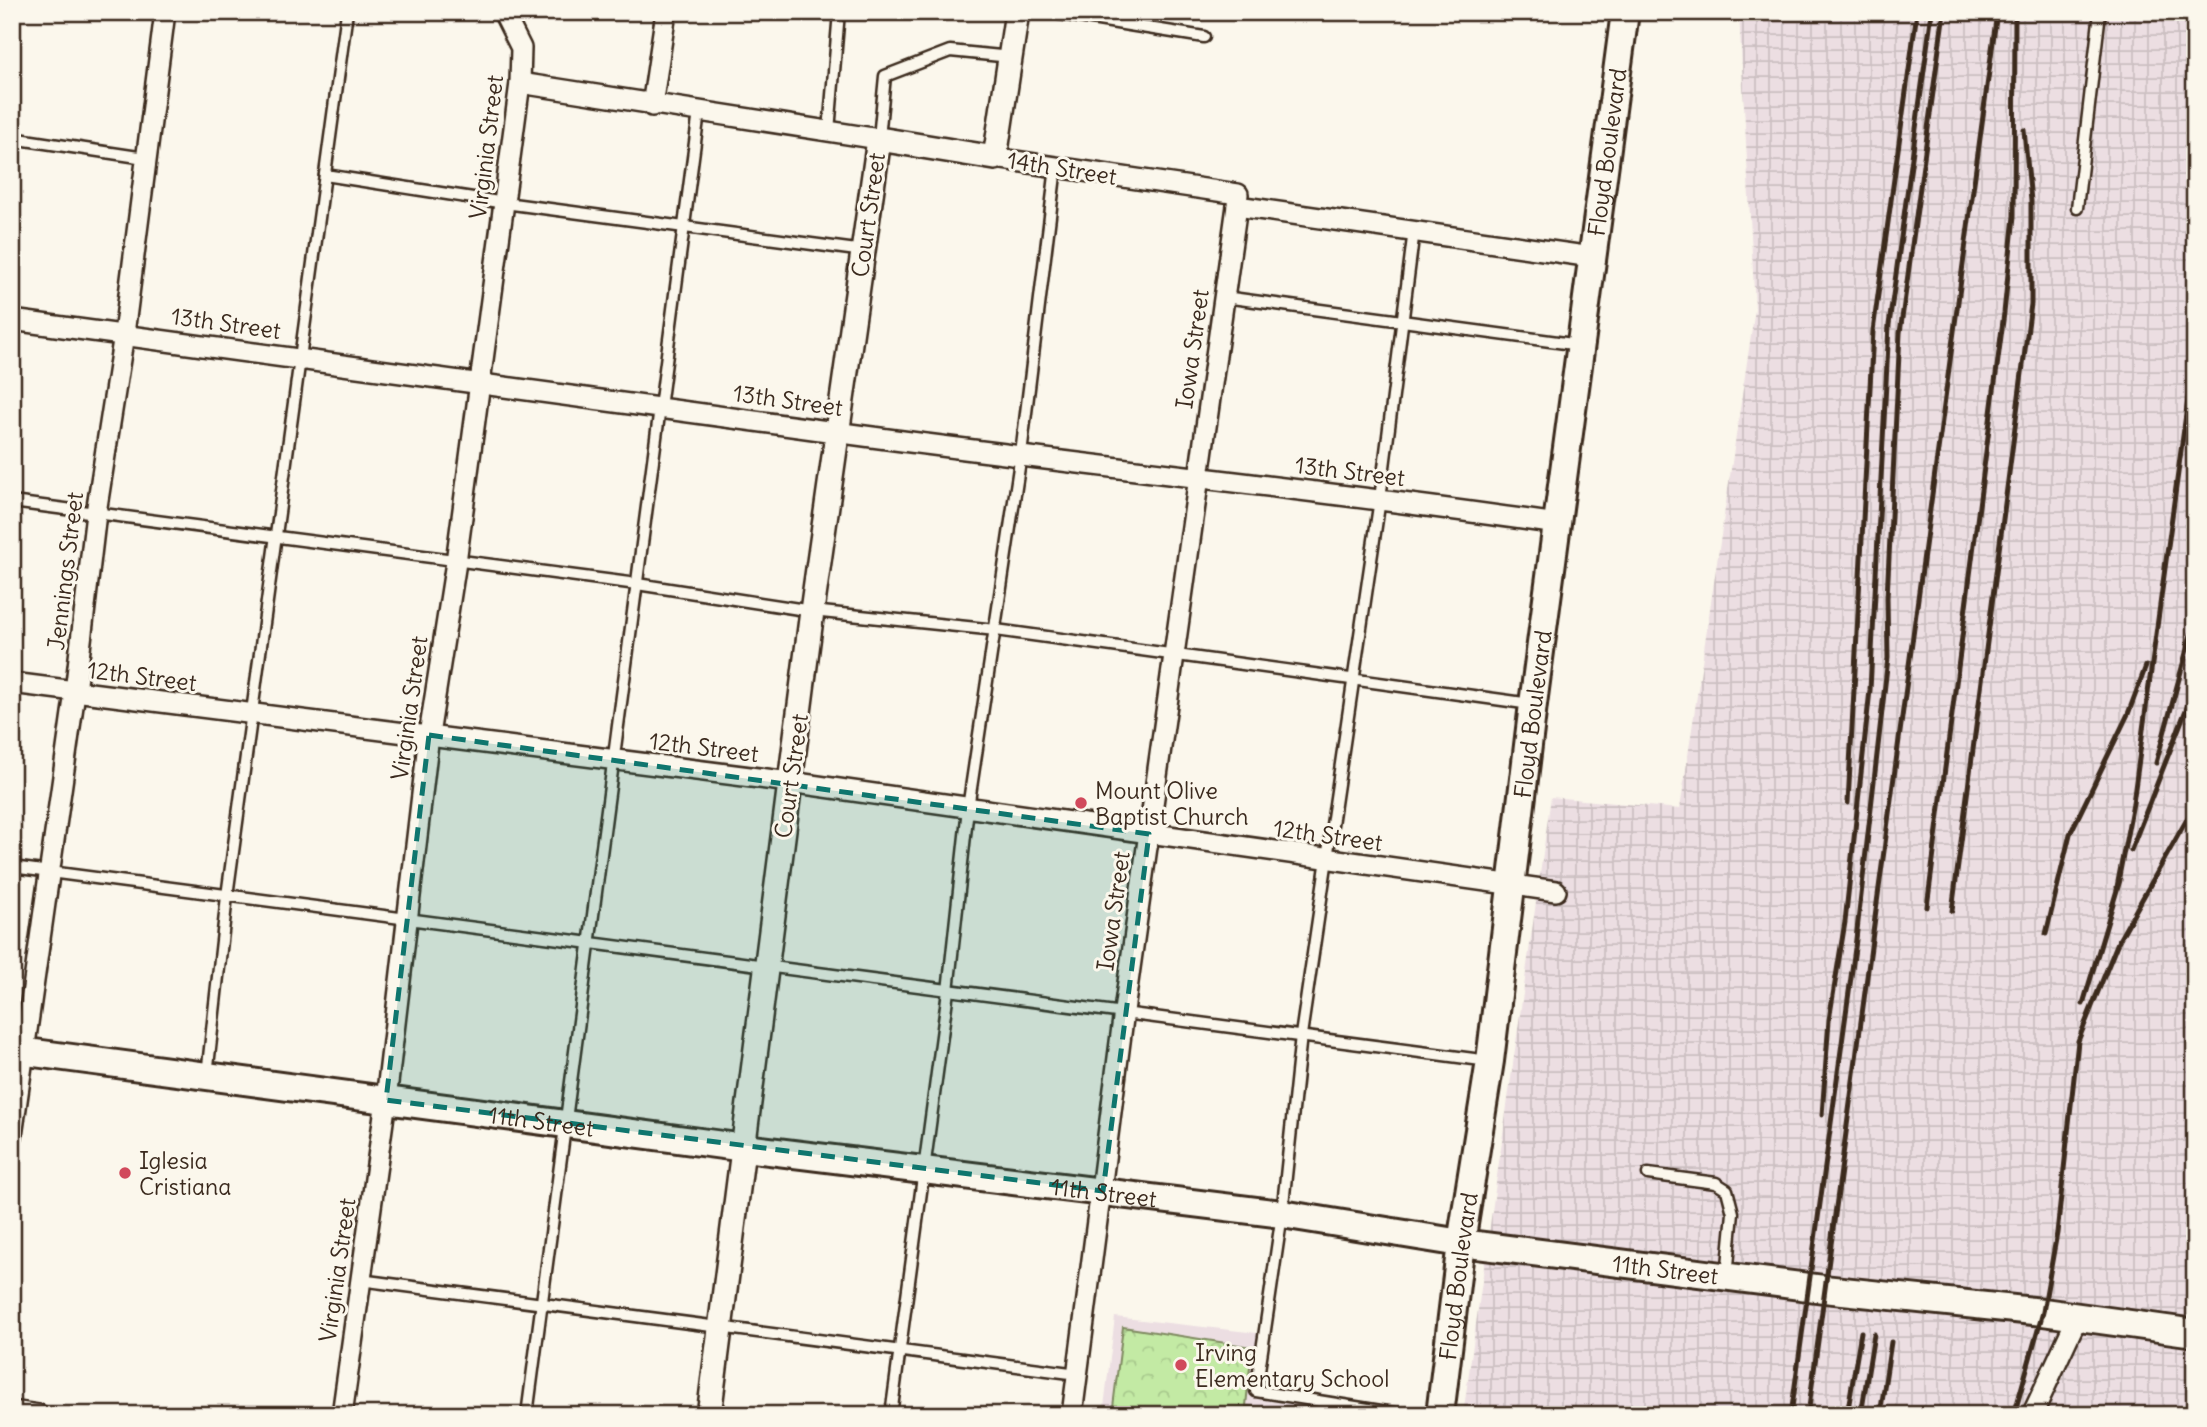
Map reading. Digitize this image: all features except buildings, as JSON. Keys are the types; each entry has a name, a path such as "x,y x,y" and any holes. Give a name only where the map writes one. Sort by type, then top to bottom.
{"main road":[{"name":"Floyd Boulevard","path":"1440,1415 1461,1243 1490,1061 1533,704 1625,12"},
{"name":"11th Street","path":"18,1051 745,1148 1282,1214 1461,1243 2195,1333"}],"street":[{"name":"Jennings Street","path":"12,1136 18,1051 50,872 165,12"},
{"name":"Virginia Street","path":"342,1415 386,1100 429,735 456,562 520,83 521,48 503,12"},
{"path":"652,106 666,12"},
{"path":"995,158 1017,12"},
{"name":"14th Street","path":"520,83 652,106 1238,194 1237,206 1592,257"},
{"name":"Court Street","path":"709,1415 836,432 879,139"},
{"name":"Iowa Street","path":"1072,1415 1103,1191 1124,1011 1237,206"},
{"name":"13th Street","path":"12,320 661,405 836,432 1380,499 1557,524"},
{"name":"12th Street","path":"12,683 790,782 1329,861 1556,891"},
{"path":"2032,1415 2078,1317"},
{"path":"12,1411 39,1415"}],"lane":[{"path":"206,1076 227,896 347,12"},
{"path":"829,131 839,12"},
{"path":"1048,12 1204,37"},
{"path":"2077,208 2100,12"},
{"path":"879,139 884,76 950,51 1011,57"},
{"path":"527,1415 699,112"},
{"path":"12,138 145,158"},
{"path":"891,1415 948,991 968,808 1021,454 1056,167"},
{"path":"325,175 505,203 864,251"},
{"path":"1406,1415 1256,1391 1282,1214 1301,1035 1329,861 1380,499 1414,230"},
{"path":"1224,297 1581,345"},
{"path":"12,502 636,584 813,611 996,631 1533,704"},
{"path":"12,867 406,921 1124,1011 1490,1061"},
{"path":"1648,1174 1716,1183 1727,1190 1733,1213 1727,1276"},
{"path":"360,1280 1078,1374"}],"highlighted area":[{"path":"429,735 1149,834 1103,1191 386,1100"}],"shaded area":[{"path":"1739,12 2195,12 2195,1415 1463,1415 1551,797 1680,809 1755,309"},
{"name":"Irving Elementary School","path":"1115,1317 1257,1333 1250,1397 1352,1415 1103,1415"}],"green space":[{"name":"Irving Elementary School","path":"1123,1327 1252,1347 1246,1406 1310,1415 1112,1415"}],"railway":[{"path":"1848,803 1873,331 1917,12"},
{"path":"1822,1115 1829,1020 1845,922 1870,690 1889,325 1932,12"},
{"path":"1791,1415 1855,948 1888,658 1887,598 1900,333 1944,12"},
{"path":"1808,1415 1997,12"},
{"path":"1927,907 2004,313 2014,216 2015,12"},
{"path":"1952,911 2031,304 2031,201 2024,130"},
{"path":"2117,887 2133,803 2195,348"},
{"path":"2156,763 2195,620"},
{"path":"2046,934 2070,834 2128,714 2146,666"},
{"path":"2131,850 2195,687"},
{"path":"2014,1415 2043,1312 2057,1233 2078,1041 2118,942 2195,805"},
{"path":"2083,1004 2120,880"},
{"path":"1847,1415 1861,1332"},
{"path":"1861,1415 1874,1334"},
{"path":"1880,1415 1891,1342"}],"place":[{"name":"Mount Olive Baptist Church","path":"1081,803"},
{"name":"Iglesia Cristiana","path":"125,1173"},
{"name":"Irving Elementary School","path":"1181,1365"}]}
